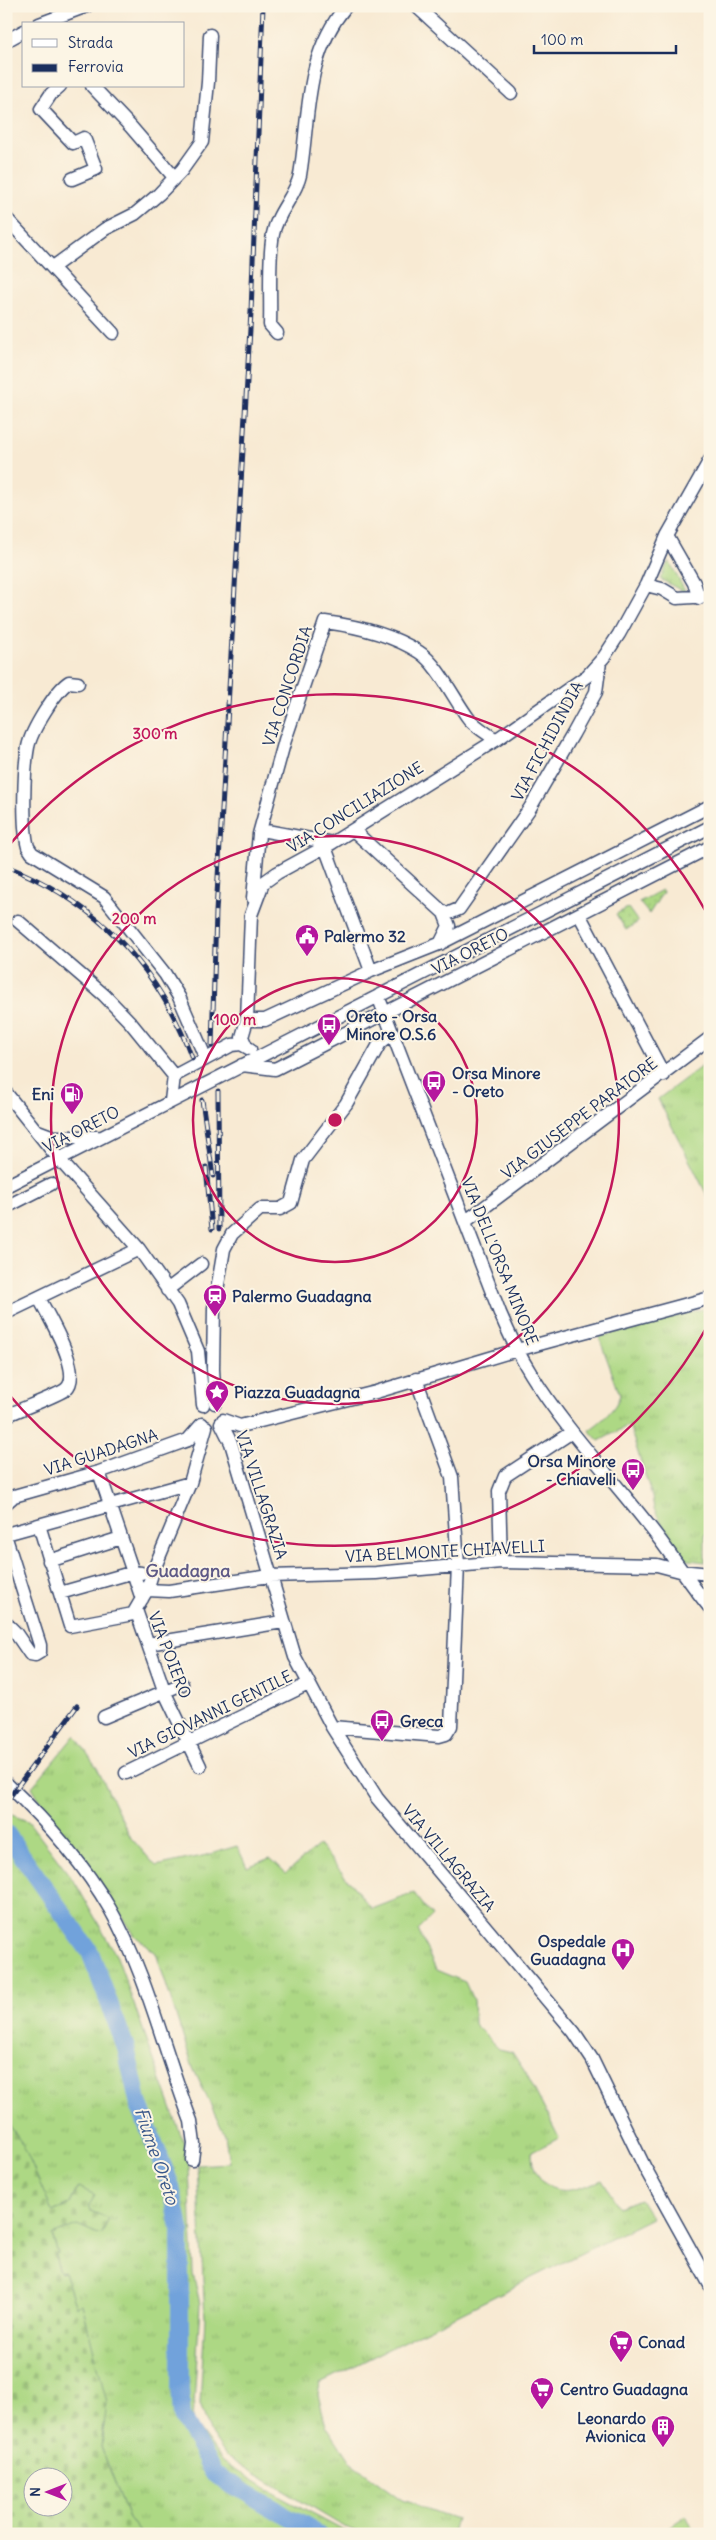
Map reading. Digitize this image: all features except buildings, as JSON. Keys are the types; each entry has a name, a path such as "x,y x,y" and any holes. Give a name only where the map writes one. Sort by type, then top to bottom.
{"street":[{"path":"277,334 270,325 273,234 280,214 299,178 314,66 331,25 346,6"},
{"path":"416,6 511,93"},
{"path":"42,22 59,11 85,7"},
{"path":"6,41 22,32"},
{"path":"53,267 105,229 136,214 174,178 202,142 208,82 210,35"},
{"path":"58,88 51,94 41,109 73,143 84,138 96,169 72,179"},
{"path":"94,88 131,127 174,178"},
{"path":"6,218 113,333"},
{"name":"VIA FICHIDINDIA","path":"445,915 459,909 530,808 596,692 600,662 619,634 646,586 667,536 710,460"},
{"path":"667,536 704,597"},
{"path":"646,586 662,589 677,598 704,597"},
{"name":"VIA CONCORDIA","path":"251,915 260,830 285,740 325,622 344,625 387,638 420,652 440,676 470,720 496,740"},
{"name":"VIA CONCILIAZIONE","path":"246,1046 242,1037 247,1020 251,915 263,883 277,872 353,830 496,740 558,698 587,676 600,662"},
{"path":"78,683 69,682 58,692 28,745 26,803 28,847 32,853 104,897 165,974 182,1004 206,1059"},
{"name":"VIA ORETO","path":"247,1020 265,1020 371,971 439,944 710,806"},
{"name":"VIA ORETO","path":"6,1186 710,827"},
{"path":"260,830 328,845 371,971"},
{"path":"353,830 445,915 449,926 439,944"},
{"name":"VIA ORETO","path":"242,1064 275,1069 710,848"},
{"path":"579,914 664,1075"},
{"path":"18,921 104,995 130,1022 174,1076 171,1101"},
{"name":"VIA DELL'ORSA MINORE","path":"378,996 500,1313 517,1350 531,1375 572,1432 660,1541 680,1571 710,1608"},
{"path":"39,1525 70,1626 135,1612 145,1594 190,1483 204,1425 199,1412 209,1404 213,1369 214,1308 227,1241 241,1224 260,1209 280,1209 291,1204 303,1160 346,1104 380,1043 393,1033"},
{"name":"VIA GIUSEPPE PARATORE","path":"466,1221 664,1075 710,1038"},
{"path":"174,1076 232,1045 246,1046 264,1054"},
{"path":"6,1093 58,1158 139,1249 178,1304 198,1351 209,1404"},
{"path":"38,1131 54,1137 99,1137"},
{"path":"6,1206 51,1184"},
{"path":"6,1313 139,1249"},
{"path":"167,1290 201,1264"},
{"path":"6,1416 66,1389 73,1376 70,1362 39,1298"},
{"path":"222,1422 240,1426 710,1298"},
{"path":"332,1727 439,1736 446,1734 451,1726 458,1565 452,1477 416,1379"},
{"path":"204,1425 214,1428 222,1422 224,1412 209,1404"},
{"name":"VIA VILLAGRAZIA","path":"222,1422 231,1443 295,1657 332,1727 378,1798 574,2032 592,2059 645,2168 710,2285"},
{"name":"VIA GUADAGNA","path":"6,1502 14,1496 99,1472 188,1440 204,1425"},
{"path":"501,1562 500,1482 505,1476 572,1432"},
{"path":"99,1472 121,1538 145,1594"},
{"path":"6,1534 190,1483"},
{"path":"6,1538 40,1645 40,1652 35,1655 30,1654 15,1632 6,1623"},
{"path":"49,1561 121,1538"},
{"name":"VIA BELMONTE CHIAVELLI","path":"145,1594 270,1576 376,1573 501,1562 657,1565 680,1571 710,1574"},
{"path":"60,1593 134,1572 152,1574"},
{"name":"VIA POIERO","path":"135,1612 165,1693 200,1766"},
{"path":"148,1644 283,1622"},
{"path":"104,1717 165,1693 182,1684"},
{"name":"VIA GIOVANNI GENTILE","path":"126,1773 308,1684"},
{"path":"6,1783 67,1848 110,1909 134,1960 191,2121 194,2144 192,2160"}],"green space":[{"path":"669,561 686,593 660,579"},
{"path":"662,890 663,892 649,914 639,902"},
{"path":"628,908 638,922 626,930 616,914"},
{"path":"710,1060 710,1201 658,1099"},
{"path":"710,1307 710,1534 705,1534 705,1562 681,1559 654,1509 652,1496 629,1425 599,1441 589,1430 608,1415 620,1395 599,1337"},
{"path":"75,1735 97,1768 131,1838 156,1866 207,1855 237,1846 247,1867 270,1858 286,1873 319,1845 372,1909 414,1893 432,1916 418,1930 436,1970 465,1982 473,2000 474,2024 499,2049 512,2052 527,2075 559,2138 532,2152 533,2164 538,2175 544,2183 559,2190 576,2189 602,2180 619,2207 640,2199 652,2218 320,2383 318,2395 326,2425 351,2463 402,2500 456,2519 452,2534 363,2534 344,2527 226,2456 211,2434 200,2404 205,2318 197,2165 229,2163 225,2135 193,2068 156,1953 135,1936 107,1893 57,1829 32,1787"},
{"path":"6,1813 28,1821 76,1884 117,1957 183,2141 189,2165 193,2273 200,2304 193,2421 222,2461 282,2498 350,2534 142,2534 129,2519 101,2447 105,2425 82,2305 76,2308 64,2272 60,2273 55,2256 58,2254 52,2234 91,2211 78,2187 70,2204 52,2211 6,2120"},
{"path":"6,2120 23,2145 52,2211 70,2204 78,2187 95,2195 89,2206 91,2211 109,2219 101,2235 77,2225 52,2235 58,2254 55,2256 60,2273 64,2272 76,2307 82,2304 107,2403 101,2447 129,2519 142,2534 6,2534"},
{"path":"686,2515 695,2534 660,2534"}],"waterway":[{"name":"Fiume Oreto","path":"6,1833 90,1952 126,2048 139,2105 171,2186 180,2228 180,2388 182,2416 214,2474 318,2534"}],"railway":[{"path":"212,1046 216,912 251,312 263,6"},
{"path":"6,866 39,881 69,898 96,918 120,941 142,966 161,994 178,1025 192,1058"},
{"path":"218,1091 219,1229"},
{"path":"202,1100 213,1176"},
{"path":"206,1167 212,1229"},
{"path":"6,1802 77,1706"}],"place":[{"name":"Palermo 32","path":"307,957"},
{"name":"Oreto - Orsa Minore O.S.6","path":"329,1046"},
{"name":"Orsa Minore - Oreto","path":"434,1103"},
{"name":"Eni","path":"72,1115"},
{"name":"Palermo Guadagna","path":"215,1317"},
{"name":"Piazza Guadagna","path":"217,1413"},
{"name":"Orsa Minore - Chiavelli","path":"633,1491"},
{"name":"Greca","path":"382,1742"},
{"name":"Ospedale Guadagna","path":"623,1971"},
{"name":"Conad","path":"621,2363"},
{"name":"Centro Guadagna","path":"542,2410"},
{"name":"Leonardo Avionica","path":"663,2448"}],"district":[{"name":"Guadagna","path":"188,1570"}]}
